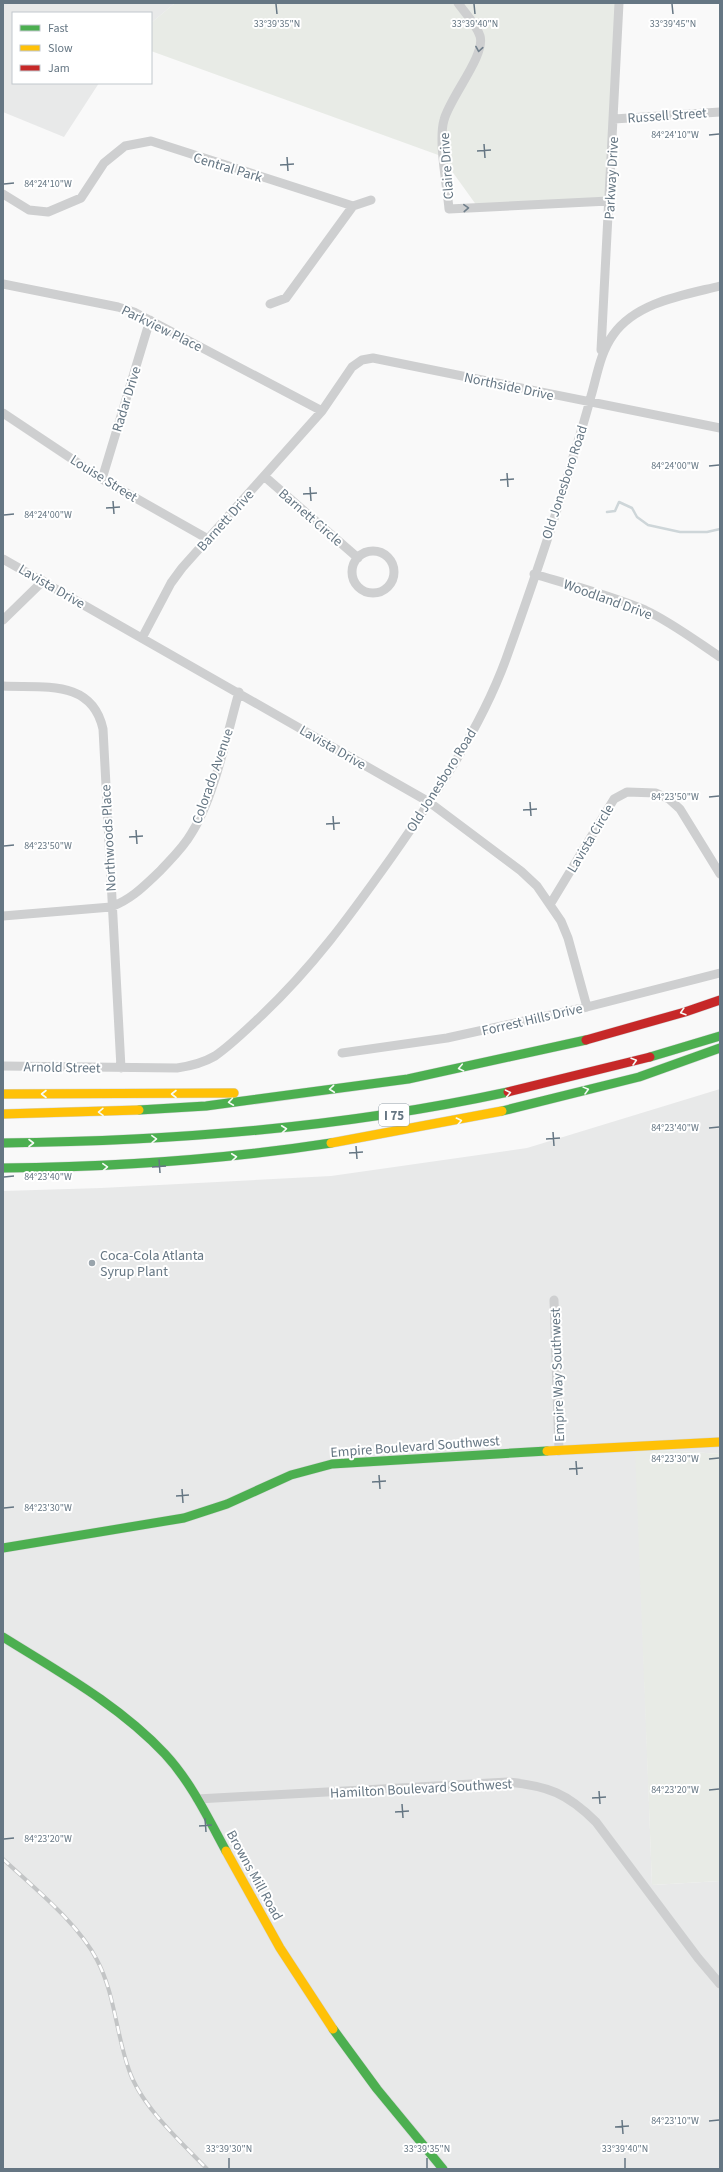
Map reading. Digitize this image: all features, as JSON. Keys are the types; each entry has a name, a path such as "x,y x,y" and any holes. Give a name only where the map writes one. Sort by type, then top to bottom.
{"main road":[{"name":"I 75","path":"3,1114 116,1112 206,1106 408,1079 518,1056 616,1032 720,1000"},
{"name":"I 75","path":"3,1143 59,1143 180,1138 332,1124 412,1112 554,1083 720,1036"},
{"path":"3,1168 81,1168 195,1161 290,1150 384,1136 535,1104 633,1078 720,1048"},
{"path":"3,1094 297,1093"},
{"path":"3,1133 36,1134 59,1143"},
{"name":"Empire Boulevard Southwest","path":"3,1548 184,1518 227,1504 291,1475 332,1464 360,1461 720,1442"},
{"name":"Browns Mill Road","path":"3,1637 128,1718 167,1756 197,1799 268,1929 320,2011 393,2111 443,2169"}],"street":[{"name":"Claire Drive","path":"458,3 471,20 480,36 481,46 478,56 452,100 444,121 443,138 449,209 610,201"},
{"name":"Parkway Drive","path":"603,352 620,3"},
{"name":"Russell Street","path":"614,119 720,112"},
{"name":"Central Park","path":"3,194 29,210 48,212 81,198 104,163 125,146 151,141 353,206"},
{"path":"270,304 286,298 353,206 371,200"},
{"name":"Parkview Place","path":"3,284 118,307 150,320 322,411"},
{"name":"Old Jonesboro Road","path":"121,1068 177,1068 196,1065 216,1055 250,1027 290,989 328,946 463,751 488,702 506,660 589,402 603,352 614,334 629,318 646,308 673,298 720,286"},
{"name":"Radar Drive","path":"102,479 150,320"},
{"name":"Northside Drive","path":"322,411 352,367 362,360 373,358 720,428"},
{"name":"Barnett Drive","path":"142,638 171,583 208,539 322,411"},
{"name":"Louise Street","path":"3,413 102,479 208,539"},
{"name":"Barnett Circle","path":"264,476 358,558"},
{"path":"369,551 376,551 388,557 392,563 394,576 386,588 380,591 367,592 356,583 352,570 358,558 369,551"},
{"name":"Lavista Drive","path":"3,559 239,692 429,802 522,871 551,903 568,938 587,1007"},
{"name":"Woodland Drive","path":"534,574 616,599 646,610 720,656"},
{"path":"3,620 43,581"},
{"name":"Northwoods Place","path":"3,686 66,689 82,695 94,706 100,717 103,729 121,1068"},
{"name":"Colorado Avenue","path":"3,916 112,907 127,901 140,891 180,850 192,833 203,811 216,774 239,692"},
{"name":"Lavista Circle","path":"551,903 614,799 627,792 656,793 669,799 680,810 720,874"},
{"name":"Forrest Hills Drive","path":"342,1053 447,1038 587,1007 720,973"},
{"name":"Arnold Street","path":"3,1066 121,1068"},
{"name":"Empire Way Southwest","path":"554,1300 559,1450"},
{"name":"Hamilton Boulevard Southwest","path":"197,1799 508,1782 537,1785 562,1794 581,1807 596,1822 698,1958 720,1984"}],"shaded area":[{"path":"3,3 175,3 152,22 152,12 12,12 12,84 98,84 64,137 3,112"},
{"path":"175,3 618,3 607,197 477,206 441,156 152,51 152,22"},
{"path":"720,1089 720,1454 636,1448 652,1885 720,1881 720,2169 3,2169 3,1191 101,1188 331,1176 527,1148"},
{"path":"635,1448 720,1454 720,1881 652,1885"}],"waterway":[{"path":"607,512 615,511 619,502 632,508 637,517 648,525 680,532 707,532 720,529"}],"railway":[{"path":"3,1859 67,1919 89,1946 97,1960 108,1986 121,2042 129,2070 135,2083 152,2110 207,2169"}],"traffic: fast":[{"path":"650,1057 720,1036"},
{"path":"139,1110 206,1106 408,1079 586,1040"},
{"path":"502,1111 639,1077 720,1048"},
{"path":"3,1143 130,1139 257,1130 383,1115 508,1092"},
{"path":"3,1168 167,1162 249,1154 331,1143"},
{"path":"3,1548 184,1518 227,1504 291,1475 332,1464 547,1451"},
{"path":"3,1637 88,1690 147,1736 165,1754 183,1776 226,1851"},
{"path":"333,2029 377,2089 443,2169"}],"traffic: slow":[{"path":"3,1094 234,1093"},
{"path":"3,1114 139,1110"},
{"path":"331,1143 502,1111"},
{"path":"547,1451 720,1442"},
{"path":"226,1851 280,1948 333,2029"}],"traffic: jam":[{"path":"586,1040 685,1012 720,1000"},
{"path":"508,1092 650,1057"}],"place":[{"name":"Coca-Cola Atlanta Syrup Plant","path":"92,1263"}]}
